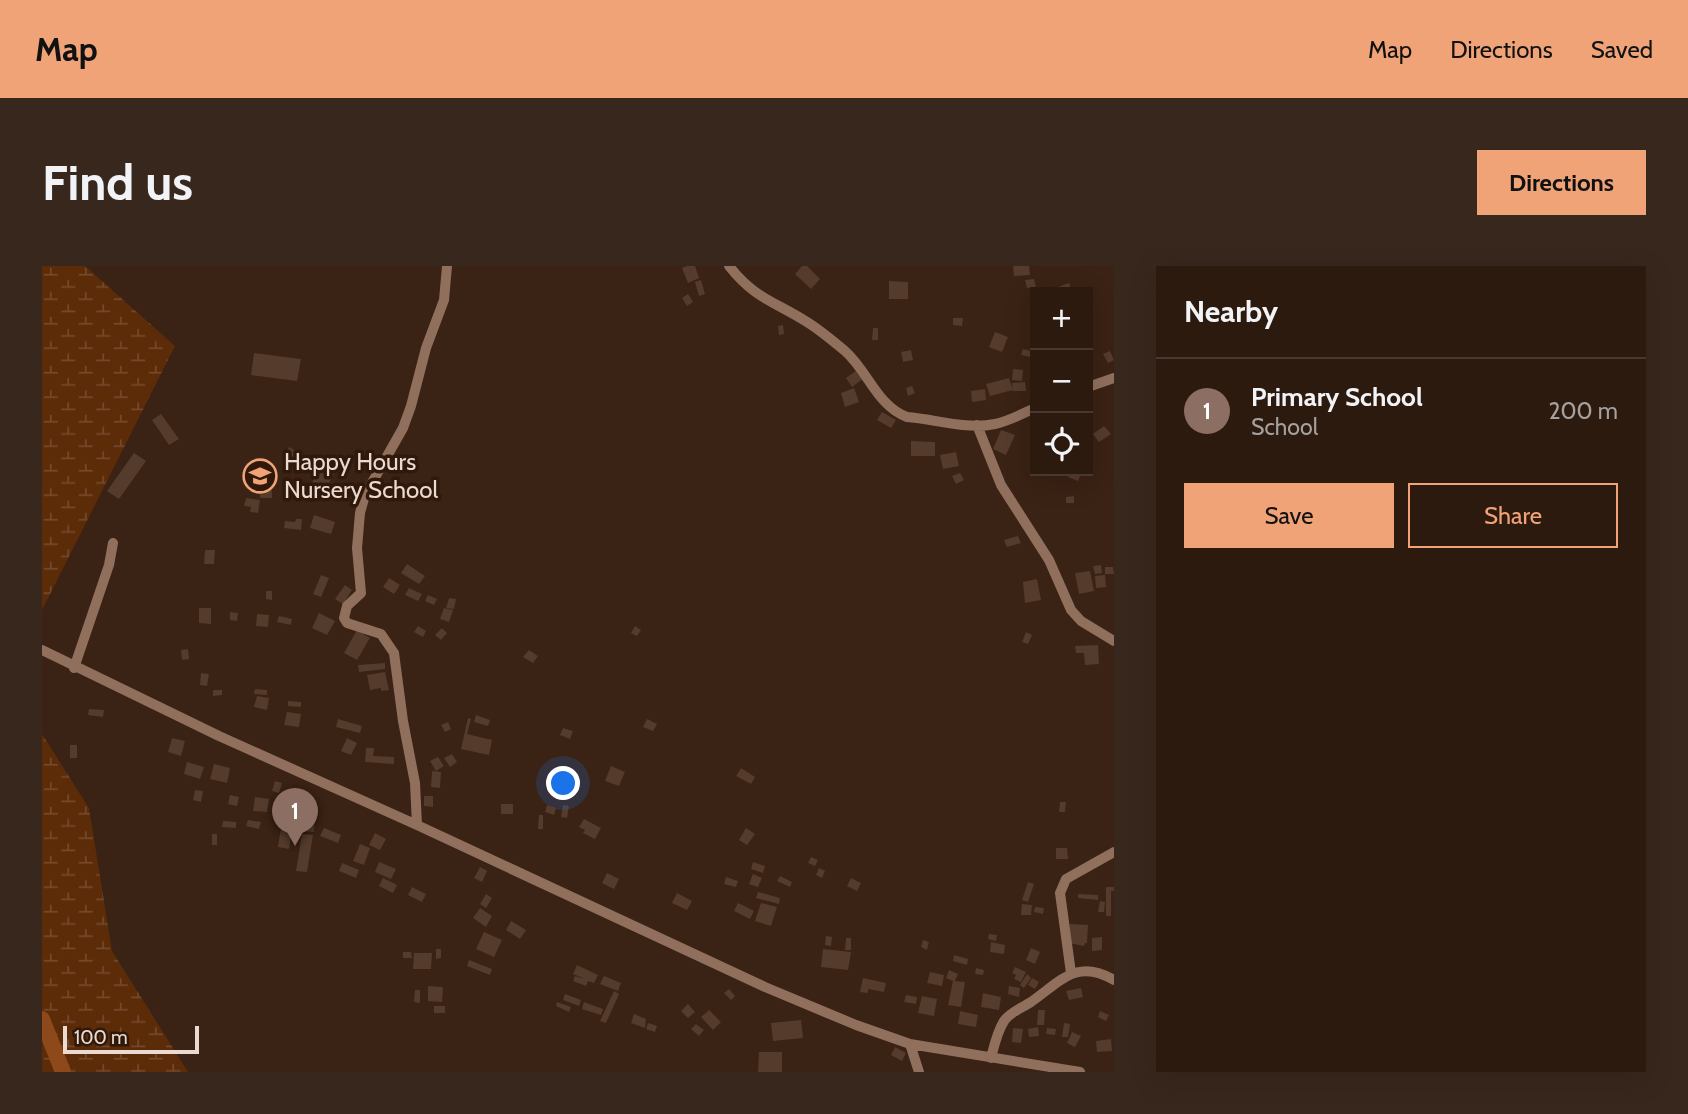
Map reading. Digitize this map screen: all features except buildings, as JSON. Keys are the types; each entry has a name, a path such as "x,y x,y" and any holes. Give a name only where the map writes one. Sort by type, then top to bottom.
{"street":[{"path":"417,825 415,783 394,653 381,635 347,623 344,618 347,606 361,593 358,533 365,495 407,417 426,348 444,300 447,266"},
{"path":"729,266 746,286 762,299 807,322 846,352 858,363 889,408 896,413 907,417 993,425 1030,410"},
{"path":"1093,385 1114,378"},
{"path":"977,425 1001,485 1049,559 1071,610 1081,621 1109,638 1114,626"},
{"path":"74,668 109,565 113,543"},
{"path":"42,650 74,668 219,736 765,987 856,1025 910,1044 1080,1072"},
{"path":"1071,973 1060,893 1066,879 1114,852"},
{"path":"991,1058 1000,1028 1008,1016 1071,973 1097,970 1114,980"},
{"path":"910,1044 919,1072"}],"green space":[{"path":"42,266 85,266 175,346 42,610"},
{"path":"42,734 89,808 112,951 188,1072 42,1072"}],"waterway":[{"path":"42,1019 63,1072"}],"place":[{"name":"Happy Hours Nursery School","path":"260,476"},
{"name":"Primary School","path":"295,846"}]}
